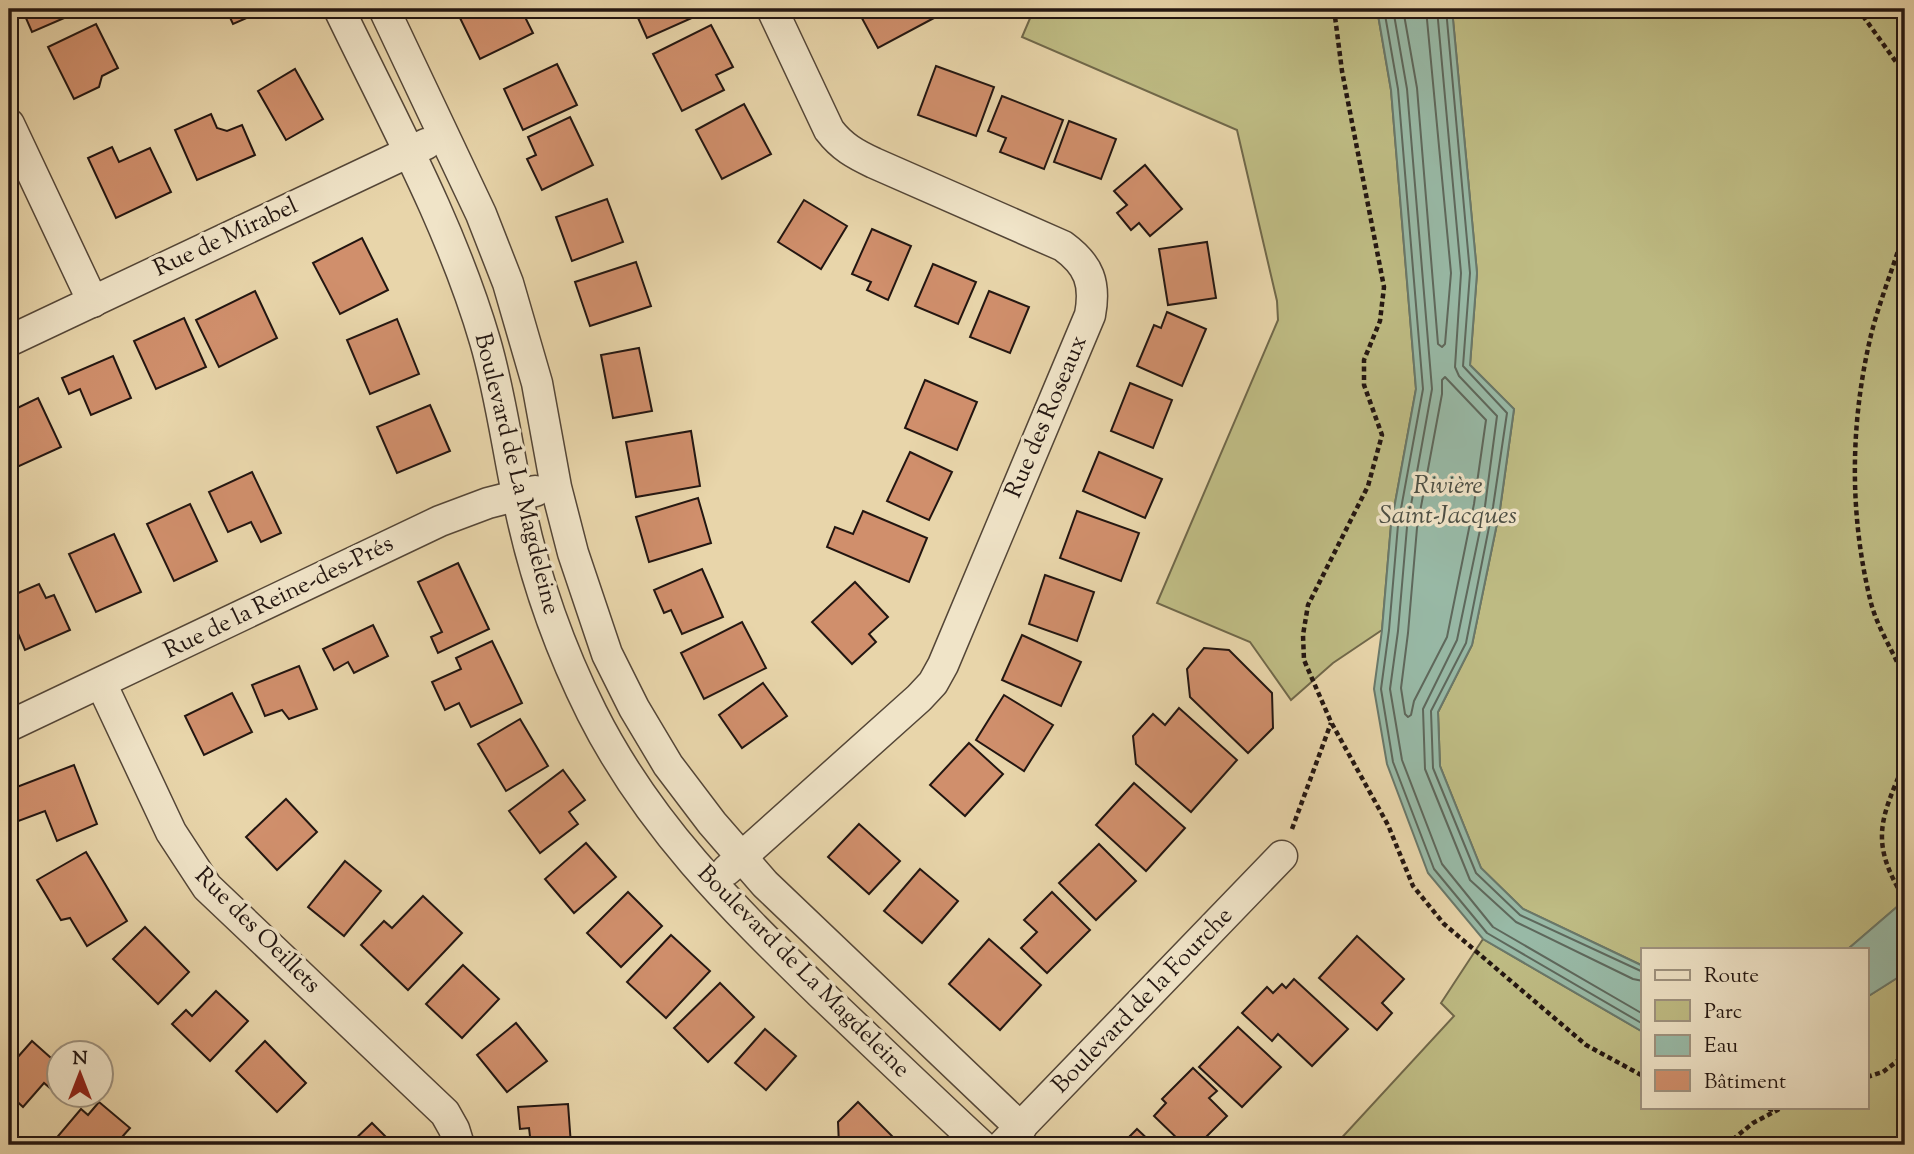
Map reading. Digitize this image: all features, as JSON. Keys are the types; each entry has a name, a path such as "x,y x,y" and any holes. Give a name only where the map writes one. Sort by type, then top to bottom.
{"street":[{"name":"Boulevard de La Magdeleine","path":"340,9 459,268 484,339 540,588 563,649 593,714 623,767 656,816 711,884 981,1145"},
{"name":"Boulevard de La Magdeleine","path":"384,9 481,214 515,305 537,383 556,487 573,553 596,626 629,699 668,765 712,823 765,884 1012,1136"},
{"name":"Rue des Roseaux","path":"711,884 933,683 943,665 1084,328 1093,299 1086,268 1077,256 1063,246 874,163 839,143 830,130 772,9"},
{"path":"9,124 93,302"},
{"name":"Rue de Mirabel","path":"9,341 444,135"},
{"name":"Rue de la Reine-des-Prés","path":"9,726 440,521 517,495 556,487"},
{"name":"Rue des Oeillets","path":"100,683 171,832 206,887 445,1113 459,1145"},
{"name":"Boulevard de la Fourche","path":"1012,1136 1282,856"}],"path":[{"path":"1334,9 1342,71 1384,287 1380,321 1364,360 1364,385 1382,435 1368,486 1308,605 1303,635 1304,660 1331,722 1388,825 1413,886 1444,924 1586,1045 1641,1075"},
{"path":"1858,9 1904,74 1905,163"},
{"path":"1905,228 1872,334 1854,446 1855,491 1861,546 1872,606 1905,681"},
{"path":"1282,856 1331,722"},
{"path":"1904,899 1882,849 1882,823 1889,796 1905,762"},
{"path":"1868,1077 1883,1072 1905,1055"},
{"path":"1765,1108 1775,1110"},
{"path":"1726,1145 1753,1123 1780,1108"},
{"path":"1053,1138 1058,1145"}],"green space":[{"path":"1034,9 1377,9 1391,90 1416,389 1391,525 1382,630 1333,663 1291,700 1250,642 1157,603 1278,320 1277,301 1237,130 1022,37"},
{"path":"1452,9 1905,9 1905,900 1849,948 1641,948 1641,965 1523,909 1481,868 1440,766 1438,712 1472,645 1500,509 1514,409 1470,365 1477,273"},
{"path":"1483,939 1641,1031 1641,1108 1868,1108 1868,996 1905,973 1905,1145 1335,1145 1454,1016 1441,1003"}],"water":[{"name":"Rivière Saint-Jacques","path":"1377,9 1452,9 1477,273 1470,365 1514,409 1500,509 1472,645 1438,712 1440,766 1481,868 1523,909 1641,965 1641,1031 1483,939 1428,873 1387,764 1374,689 1391,525 1416,389 1391,90"},
{"path":"1905,900 1905,973 1868,996 1868,948 1849,948"}],"building":[{"path":"22,9 85,9 32,32"},
{"path":"226,9 267,9 233,24"},
{"path":"480,9 521,9 533,33 480,59 460,18"},
{"path":"634,9 701,9 703,13 647,38"},
{"path":"857,9 929,9 934,18 878,48"},
{"path":"96,24 118,68 102,76 99,87 74,99 48,47"},
{"path":"711,25 733,67 716,75 724,90 682,111 653,54"},
{"path":"557,64 577,105 523,130 504,89"},
{"path":"936,66 994,87 976,136 918,115"},
{"path":"295,69 323,119 286,140 258,91"},
{"path":"1002,96 1063,120 1044,169 1000,152 1006,138 988,131"},
{"path":"744,104 771,154 722,179 696,130"},
{"path":"211,114 217,128 227,131 242,125 255,155 197,180 175,130"},
{"path":"570,117 593,165 542,190 527,159 536,155 528,137"},
{"path":"1069,121 1116,139 1101,179 1054,162"},
{"path":"112,147 119,162 150,148 171,192 116,218 88,158"},
{"path":"1145,165 1182,209 1150,236 1139,223 1131,230 1117,213 1127,205 1114,191"},
{"path":"607,199 623,242 572,261 556,217"},
{"path":"804,200 847,226 821,269 778,242"},
{"path":"872,229 911,246 888,300 867,290 871,282 852,274"},
{"path":"362,238 388,290 340,314 313,263"},
{"path":"1207,242 1216,298 1168,305 1159,249"},
{"path":"636,262 651,306 590,326 575,282"},
{"path":"933,264 976,282 958,324 915,306"},
{"path":"255,291 277,338 219,367 196,320"},
{"path":"989,291 1029,307 1010,353 970,337"},
{"path":"1167,312 1206,329 1182,386 1137,366 1154,325 1161,328"},
{"path":"184,318 206,367 156,389 134,341"},
{"path":"397,319 419,374 370,394 347,340"},
{"path":"639,348 652,411 613,418 601,355"},
{"path":"113,356 131,398 91,415 80,389 69,394 62,378"},
{"path":"925,380 977,402 957,450 905,428"},
{"path":"1130,383 1172,400 1153,448 1111,431"},
{"path":"38,398 61,447 17,467 9,451 9,412"},
{"path":"430,405 450,451 397,473 377,427"},
{"path":"691,431 700,486 636,497 626,442"},
{"path":"910,452 952,472 929,520 887,501"},
{"path":"1099,452 1162,479 1145,518 1083,491"},
{"path":"252,472 281,533 261,542 251,522 228,532 209,492"},
{"path":"698,498 711,543 649,562 636,517"},
{"path":"190,504 217,561 174,581 147,524"},
{"path":"863,511 927,538 909,582 827,547 835,527 853,534"},
{"path":"1077,511 1139,533 1121,581 1060,558"},
{"path":"114,534 141,592 96,612 69,554"},
{"path":"458,563 489,629 438,653 431,637 442,632 418,582"},
{"path":"702,569 723,617 682,634 671,610 664,613 654,590"},
{"path":"1045,575 1094,592 1077,641 1029,624"},
{"path":"855,582 888,617 869,634 876,642 852,664 812,622"},
{"path":"39,584 46,598 54,595 70,630 25,650 9,612 9,597"},
{"path":"742,622 766,668 704,699 681,653"},
{"path":"373,625 388,656 354,673 348,662 334,670 323,649"},
{"path":"1022,635 1081,662 1061,706 1002,680"},
{"path":"492,641 522,703 471,727 459,703 445,710 432,682 461,669 456,658"},
{"path":"1204,648 1229,650 1272,693 1273,728 1248,753 1190,697 1187,669"},
{"path":"299,666 317,709 289,719 282,710 265,716 252,685"},
{"path":"763,683 787,716 742,748 719,715"},
{"path":"232,693 252,732 204,755 185,716"},
{"path":"1004,695 1053,725 1024,771 976,740"},
{"path":"1179,708 1237,760 1191,812 1136,764 1133,736 1153,714 1165,725"},
{"path":"520,719 548,766 506,791 478,744"},
{"path":"969,743 1003,774 965,816 930,785"},
{"path":"74,765 97,824 57,841 45,811 13,823 9,813 9,790"},
{"path":"563,770 585,800 569,812 578,824 540,853 509,811"},
{"path":"1134,783 1185,828 1146,871 1096,825"},
{"path":"286,799 317,832 277,870 246,837"},
{"path":"859,824 900,861 869,894 828,857"},
{"path":"586,843 616,877 574,913 545,879"},
{"path":"1099,844 1136,881 1096,920 1059,883"},
{"path":"86,852 127,921 87,946 70,918 61,920 37,880"},
{"path":"345,861 381,891 344,936 308,907"},
{"path":"920,869 958,901 922,943 884,911"},
{"path":"628,892 662,926 621,967 587,933"},
{"path":"1052,892 1090,930 1047,973 1021,948 1037,932 1024,920"},
{"path":"423,896 462,933 408,990 361,945 384,921 392,928"},
{"path":"145,927 189,972 158,1004 113,959"},
{"path":"671,935 710,971 666,1018 627,982"},
{"path":"1357,936 1404,979 1382,1003 1392,1013 1377,1030 1319,978"},
{"path":"989,939 1041,985 1000,1030 949,984"},
{"path":"463,965 499,999 462,1038 426,1004"},
{"path":"1294,979 1348,1029 1312,1066 1278,1034 1272,1041 1242,1013 1267,987 1273,993 1282,984 1286,988"},
{"path":"720,983 754,1017 708,1062 674,1028"},
{"path":"216,991 248,1021 210,1061 172,1024 186,1010 192,1016"},
{"path":"516,1023 547,1061 507,1092 477,1055"},
{"path":"1238,1027 1281,1067 1242,1107 1199,1067"},
{"path":"765,1029 796,1056 766,1090 735,1063"},
{"path":"32,1041 46,1054 46,1085 44,1083 23,1107 9,1094 9,1067"},
{"path":"265,1041 306,1083 277,1112 236,1071"},
{"path":"1193,1068 1217,1091 1209,1098 1227,1116 1198,1145 1184,1145 1154,1116 1166,1103 1162,1099"},
{"path":"858,1102 899,1143 839,1145 838,1122"},
{"path":"568,1104 571,1145 531,1145 529,1128 520,1129 518,1107"},
{"path":"94,1108 106,1108 130,1128 115,1145 57,1145 53,1142 81,1109 88,1115"},
{"path":"372,1123 394,1145 349,1145"},
{"path":"1137,1129 1154,1145 1121,1145"}]}
